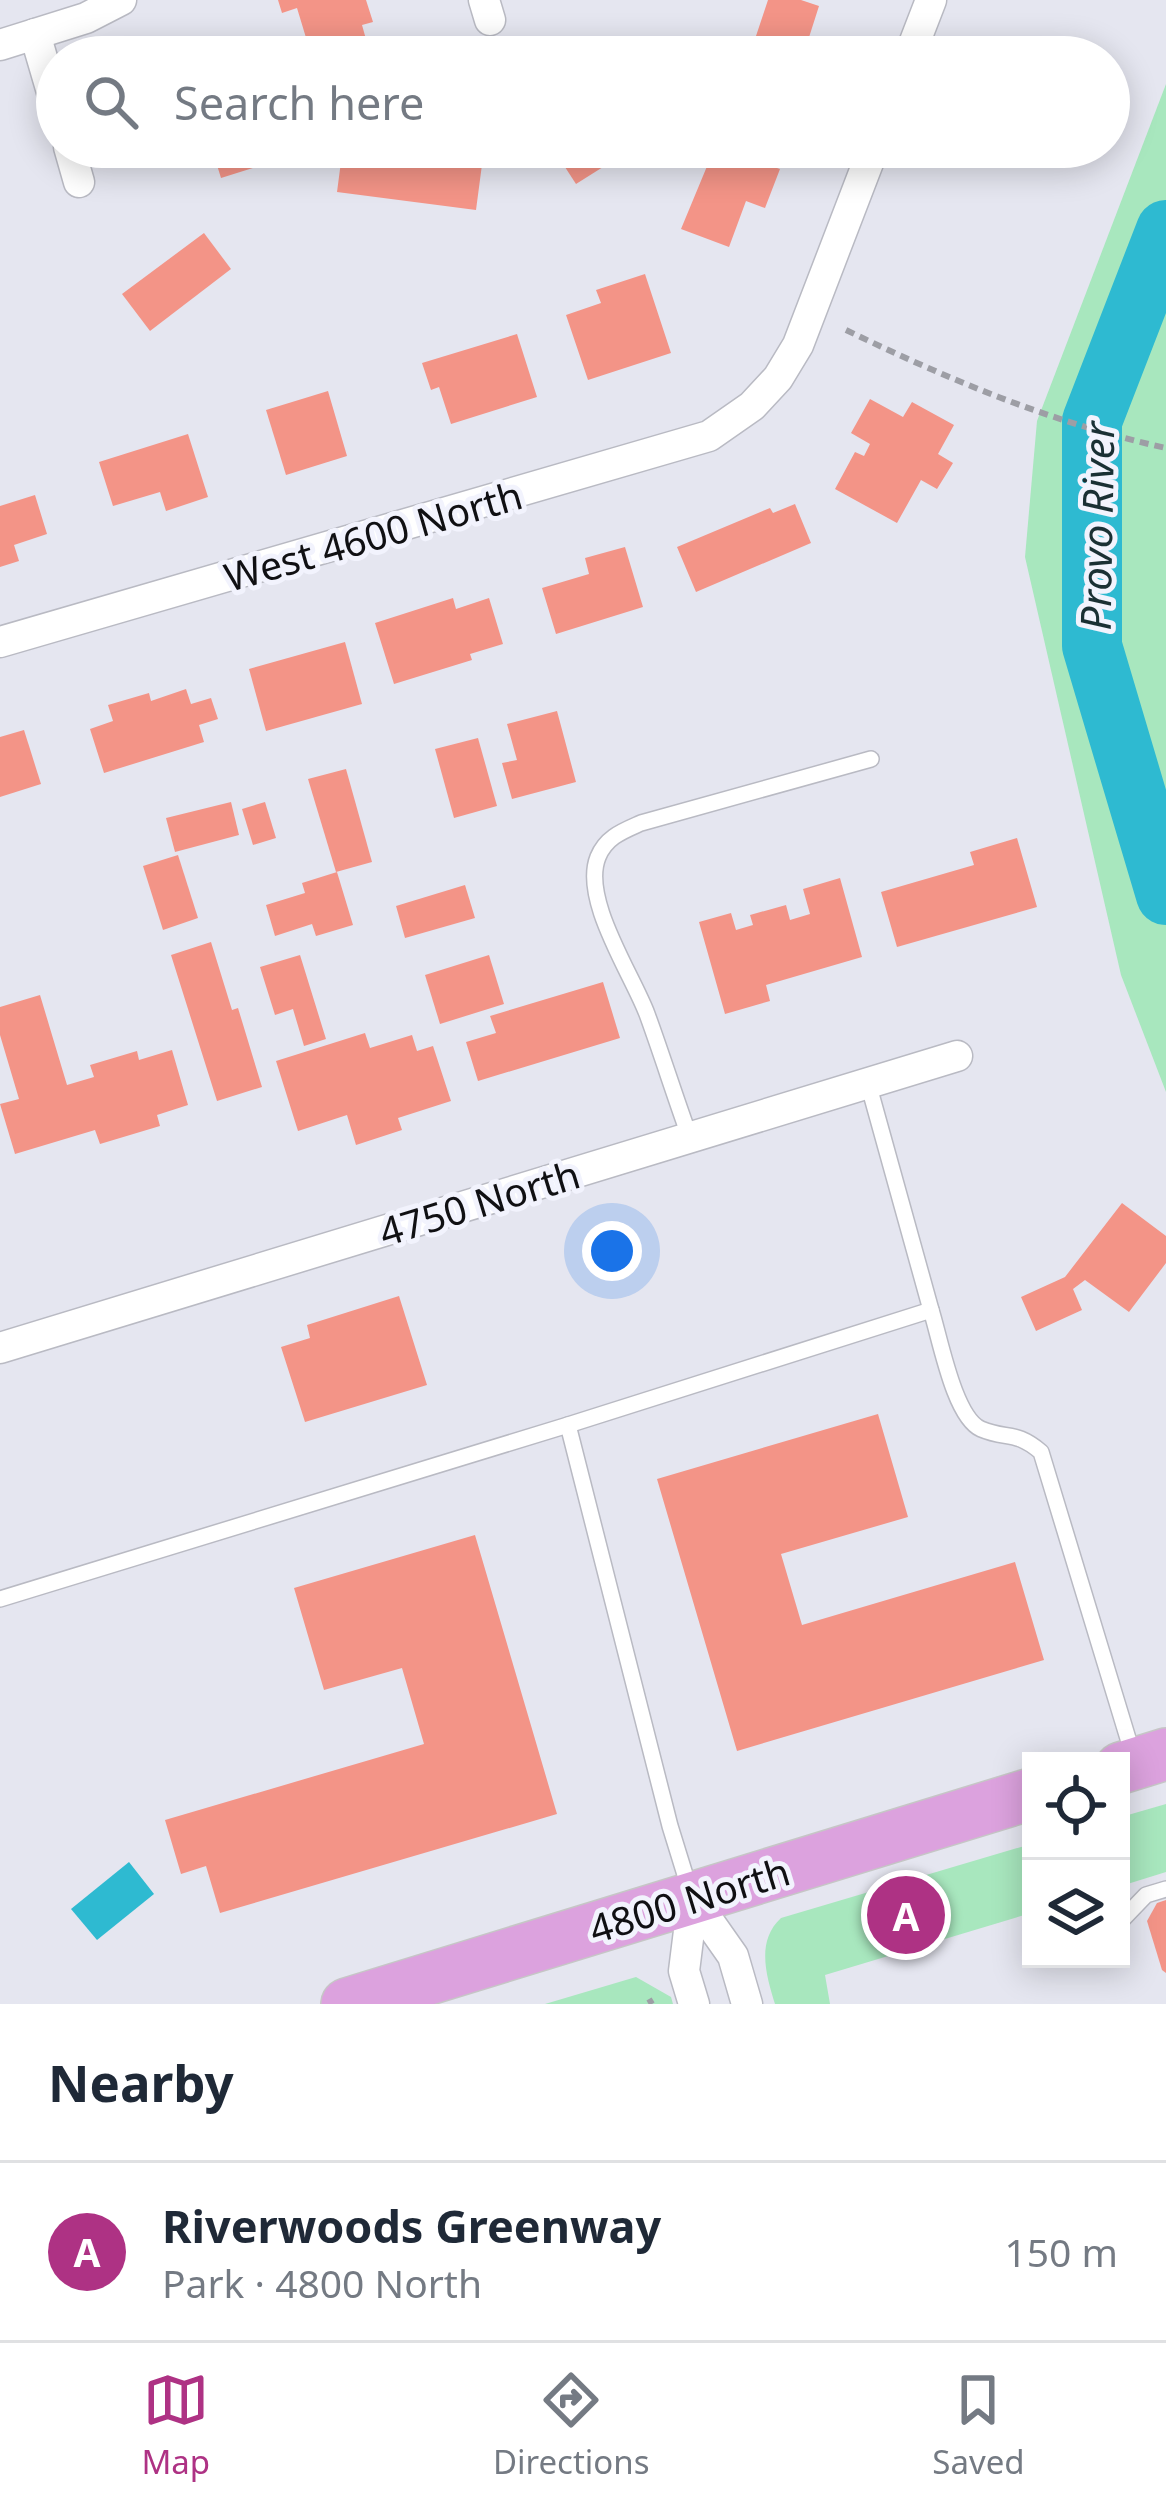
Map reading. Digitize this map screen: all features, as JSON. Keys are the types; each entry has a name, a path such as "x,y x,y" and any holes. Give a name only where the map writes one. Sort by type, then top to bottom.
{"main road":[{"name":"4800 North","path":"346,2004 1022,1797"}],"street":[{"path":"0,45 86,18 121,0"},
{"path":"917,36 931,0"},
{"path":"34,34 36,41"},
{"path":"75,168 79,182"},
{"name":"West 4600 North","path":"0,642 709,436 740,415 778,378 798,346 866,168"},
{"name":"4750 North","path":"0,1348 957,1056"},
{"path":"692,1898 684,1971 694,2004"},
{"path":"692,1898 733,1956 747,2004"}],"lane":[{"path":"689,1138 644,1008 606,926 596,884 597,858 614,835 640,824 871,758"},
{"path":"868,1084 961,1410 978,1428 1022,1437 1040,1452 1141,1762"},
{"path":"0,1599 931,1310"},
{"path":"568,1425 692,1898"},
{"path":"1130,1912 1146,1895 1166,1889"}],"path":[{"path":"845,330 967,388 1069,424 1163,447"}],"green space":[{"path":"1166,84 1166,1092 1121,975 1025,557 1037,421"},
{"path":"1166,1804 1166,1872 1130,1883 1130,1860 1130,1814"},
{"path":"1022,1847 1022,1916 825,1975 830,2004 775,2004 766,1948 781,1918"},
{"path":"636,1977 671,1997 673,2004 545,2004"}],"water":[{"path":"129,1862 154,1894 97,1940 71,1909"}],"building":[{"path":"278,0 366,0 373,22 362,25 365,36 305,36 297,8 282,13"},
{"path":"768,0 801,0 819,6 809,36 756,36"},
{"path":"218,168 253,168 221,178"},
{"path":"340,168 482,168 476,210 337,192"},
{"path":"566,168 601,168 576,184"},
{"path":"706,168 780,169 765,208 746,201 729,247 681,229"},
{"path":"204,233 231,269 150,331 122,294"},
{"path":"645,274 671,353 588,380 566,315 601,303 596,290"},
{"path":"517,334 537,397 451,424 439,387 431,390 422,363"},
{"path":"328,391 347,456 286,475 266,410"},
{"path":"870,399 903,417 912,402 954,425 938,454 953,463 937,489 921,480 897,523 835,489 855,452 864,456 870,444 851,433"},
{"path":"188,434 208,497 166,511 160,492 113,506 99,462"},
{"path":"35,495 47,534 14,545 19,561 0,567 0,506"},
{"path":"795,504 811,543 696,592 677,547 770,508 773,513"},
{"path":"625,547 643,607 556,634 542,588 589,574 585,558"},
{"path":"453,598 456,609 489,598 503,644 470,654 472,660 394,684 375,623"},
{"path":"345,642 362,704 266,731 249,669"},
{"path":"186,689 191,704 211,698 218,719 199,725 204,742 104,773 90,729 113,721 108,705 149,693 151,701"},
{"path":"557,711 576,782 512,799 502,763 517,760 507,724"},
{"path":"24,730 41,784 0,797 0,737"},
{"path":"478,738 497,806 454,818 435,749"},
{"path":"346,769 372,862 336,872 308,779"},
{"path":"231,802 239,835 175,852 166,818"},
{"path":"265,802 276,838 253,845 242,809"},
{"path":"1017,838 1037,907 897,947 881,892 974,865 970,852"},
{"path":"178,855 198,918 163,930 143,866"},
{"path":"337,872 353,925 316,936 312,924 275,936 266,905 305,893 302,883"},
{"path":"840,878 862,957 766,985 770,1001 725,1014 699,922 731,913 736,930 753,925 750,915 786,905 790,920 810,914 803,889"},
{"path":"465,885 475,918 405,938 396,906"},
{"path":"211,942 262,1087 217,1101 171,955"},
{"path":"300,955 326,1039 304,1046 293,1009 275,1015 260,967"},
{"path":"489,955 504,1004 440,1024 425,975"},
{"path":"603,982 620,1038 478,1081 466,1042 496,1033 490,1016"},
{"path":"40,995 67,1085 94,1077 90,1065 137,1051 139,1060 172,1050 188,1105 157,1115 160,1126 100,1144 95,1130 15,1154 0,1104 19,1099 0,1035 0,1007"},
{"path":"365,1033 370,1048 412,1035 417,1051 433,1046 451,1101 398,1118 402,1130 356,1145 347,1115 298,1131 276,1061"},
{"path":"1122,1203 1166,1236 1166,1263 1129,1312 1085,1280 1073,1289 1082,1310 1036,1331 1021,1297 1065,1277"},
{"path":"399,1296 427,1385 305,1422 281,1347 310,1338 307,1325"},
{"path":"878,1414 908,1517 781,1554 802,1625 1015,1562 1044,1660 737,1751 657,1479"},
{"path":"475,1535 557,1814 220,1913 206,1866 181,1874 165,1820 424,1744 402,1668 324,1690 294,1588"},
{"path":"1166,1900 1166,1973 1147,1921 1157,1903"}],"waterway":[{"name":"Provo River","path":"1166,230 1092,421 1092,646 1166,895"}],"place":[{"name":"Riverwoods Greenway","path":"906,1915"}]}
